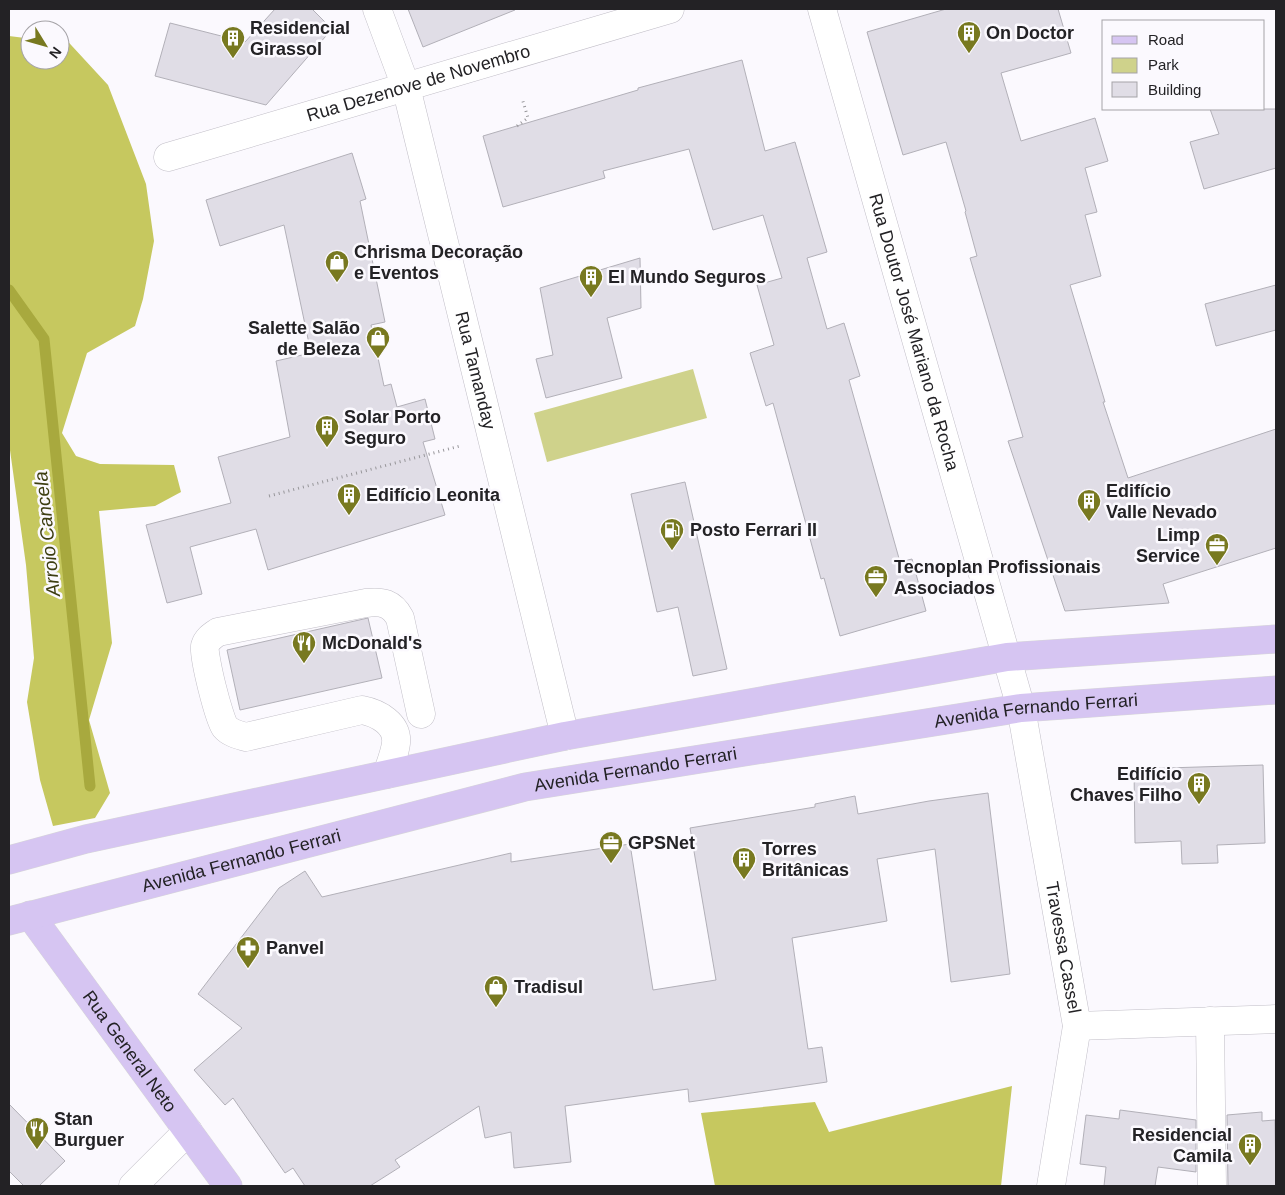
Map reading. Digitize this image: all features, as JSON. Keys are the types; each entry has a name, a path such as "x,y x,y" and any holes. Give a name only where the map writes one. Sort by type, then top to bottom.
{"main road":[{"path":"9,860 86,839 565,736 1007,657 1276,639"},
{"name":"Avenida Fernando Ferrari","path":"20,918 525,787 1022,708 1276,690"},
{"name":"Rua General Neto","path":"20,918 188,1131 228,1186"}],"street":[{"name":"Rua Tamanday","path":"377,9 406,87 565,736"},
{"name":"Rua Dezenove de Novembro","path":"168,157 670,9"},
{"name":"Rua Doutor José Mariano da Rocha","path":"822,9 1022,708"},
{"path":"387,774 396,742 392,728 385,719 374,712 362,710 246,737 234,734 225,728 206,662 206,645 210,637 218,632 227,630 366,603 385,602 395,609 400,618 421,714"},
{"name":"Travessa Cassel","path":"1022,708 1077,1026 1050,1186"},
{"path":"1077,1026 1276,1019"},
{"path":"1210,1021 1212,1186"},
{"path":"133,1186 188,1131"}],"path":[{"path":"517,126 528,118 522,98"},
{"path":"269,496 492,438"}],"green space":[{"path":"693,369 707,418 547,462 534,413"}],"shaded area":[{"path":"9,36 20,37 20,70 70,70 70,44 108,85 146,184 154,241 143,299 135,326 87,353 62,433 76,456 100,464 174,465 181,492 155,506 99,511 112,643 89,720 110,793 95,818 53,826 40,780 27,702 34,658 26,565 9,443"},
{"path":"1012,1086 1001,1186 715,1186 701,1113 815,1102 829,1132"}],"building":[{"name":"Residencial Girassol","path":"275,9 312,9 332,29 266,105 155,76 170,23 245,42"},
{"path":"408,9 515,9 515,10 423,47"},
{"path":"946,9 1058,9 1071,53 1001,73 1021,141 1095,118 1108,161 1085,168 1097,212 1085,215 1101,276 1070,285 1105,402 1103,402 1128,478 1276,429 1276,548 1163,584 1169,603 1065,611 1008,441 1023,437 970,258 977,256 946,142 903,155 867,32"},
{"path":"742,60 765,151 795,142 827,252 807,258 827,329 844,323 860,376 849,380 900,562 912,559 926,611 840,636 824,578 821,579 773,403 766,406 750,353 774,345 757,285 782,278 763,215 713,230 689,149 603,171 605,178 503,207 483,136 638,90 638,88"},
{"path":"1276,109 1276,168 1204,189 1190,142 1219,134 1210,110"},
{"path":"352,153 366,199 360,201 385,322 371,325 384,386 391,384 397,407 425,399 435,439 423,442 445,515 268,570 256,529 190,547 202,594 167,603 146,525 231,503 218,457 290,437 276,361 311,353 284,225 220,246 206,200"},
{"path":"640,258 641,308 607,318 622,378 546,398 536,359 553,355 540,288"},
{"path":"1276,285 1276,330 1216,346 1205,304"},
{"name":"Posto Ferrari II","path":"685,482 727,669 693,676 678,607 657,612 631,494"},
{"name":"McDonald's","path":"368,618 382,678 240,710 227,650"},
{"name":"Edifício Chaves Filho","path":"1263,765 1265,843 1217,845 1218,863 1182,864 1181,841 1135,843 1134,769"},
{"path":"988,793 1010,974 951,982 935,849 877,859 887,921 792,938 808,1049 822,1047 827,1082 689,1102 688,1089 565,1106 571,1162 514,1168 511,1132 485,1138 479,1106 395,1160 400,1167 370,1186 305,1186 293,1168 285,1173 233,1098 225,1105 194,1070 242,1028 198,994 279,888 305,871 322,897 511,853 511,862 630,844 653,990 716,980 690,828 815,807 815,804 855,796 858,814 929,801"},
{"path":"9,1104 65,1161 39,1186 24,1186 9,1171"},
{"path":"1120,1110 1196,1120 1196,1172 1158,1167 1155,1186 1104,1186 1106,1167 1080,1164 1086,1115 1119,1119"},
{"name":"Residencial Camila","path":"1262,1112 1262,1121 1275,1120 1276,1186 1228,1186 1227,1115"}],"waterway":[{"name":"Arroio Cancela","path":"9,290 44,339 90,786"}],"place":[{"name":"On Doctor","path":"969,54"},
{"name":"Residencial Girassol","path":"233,59"},
{"name":"Chrisma Decoração e Eventos","path":"337,283"},
{"name":"El Mundo Seguros","path":"591,298"},
{"name":"Salette Salão de Beleza","path":"378,359"},
{"name":"Solar Porto Seguro","path":"327,448"},
{"name":"Edifício Leonita","path":"349,516"},
{"name":"Edifício Valle Nevado","path":"1089,522"},
{"name":"Posto Ferrari II","path":"672,551"},
{"name":"Limp Service","path":"1217,566"},
{"name":"Tecnoplan Profissionais Associados","path":"876,598"},
{"name":"McDonald's","path":"304,664"},
{"name":"Edifício Chaves Filho","path":"1199,805"},
{"name":"GPSNet","path":"611,864"},
{"name":"Torres Britânicas","path":"744,880"},
{"name":"Panvel","path":"248,969"},
{"name":"Tradisul","path":"496,1008"},
{"name":"Stan Burguer","path":"37,1150"},
{"name":"Residencial Camila","path":"1250,1166"}]}
